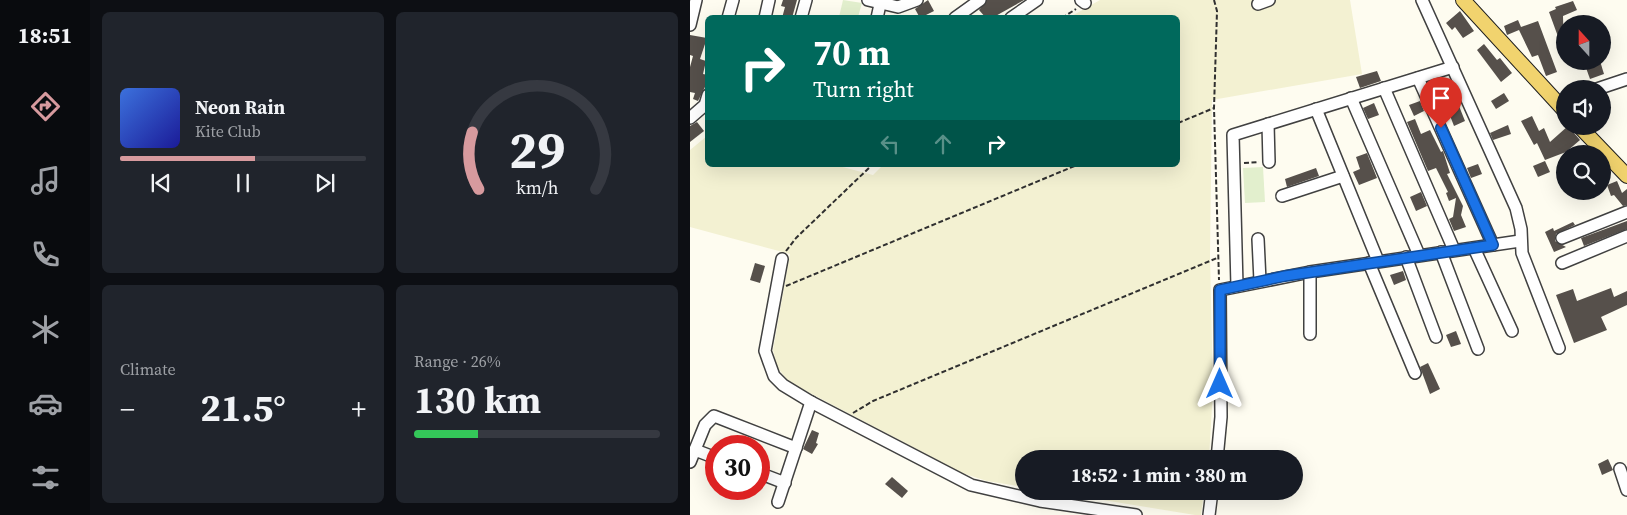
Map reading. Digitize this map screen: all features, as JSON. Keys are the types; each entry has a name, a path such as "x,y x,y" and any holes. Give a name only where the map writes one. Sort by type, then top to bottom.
{"main road":[{"path":"1463,0 1556,99"},
{"path":"1588,135 1627,176"}],"street":[{"path":"690,25 696,0"},
{"path":"729,15 733,0"},
{"path":"766,15 769,0"},
{"path":"802,15 806,0"},
{"path":"868,0 902,7 917,0"},
{"path":"958,15 980,0"},
{"path":"1016,15 1037,0"},
{"path":"1422,0 1516,208 1521,229 1520,241 1524,258 1559,348"},
{"path":"878,15 880,2"},
{"path":"1237,286 1233,135 1453,67"},
{"path":"1418,78 1493,245"},
{"path":"1611,85 1627,79"},
{"path":"1384,88 1454,250"},
{"path":"1351,98 1420,255"},
{"path":"690,118 705,104"},
{"path":"1316,109 1343,176 1415,373"},
{"path":"1268,124 1269,162"},
{"path":"1282,196 1343,176"},
{"path":"1562,238 1627,212"},
{"path":"1562,263 1627,236"},
{"path":"1258,239 1260,281"},
{"path":"1218,450 1221,418 1220,290 1310,272 1520,241"},
{"path":"1474,248 1512,331"},
{"path":"1441,252 1478,349"},
{"path":"1406,257 1436,337"},
{"path":"782,259 766,343 768,364 774,376 783,384 845,420 971,485 1040,501 1136,515"},
{"path":"1310,272 1310,334"},
{"path":"778,502 812,402"},
{"path":"690,462 708,420 714,416 796,448"},
{"path":"695,450 705,454"},
{"path":"1620,469 1627,490"},
{"path":"770,477 785,482"},
{"path":"1209,515 1211,500"}],"path":[{"path":"1214,0 1217,11 1214,108 1220,290"},
{"path":"1066,15 1083,2"},
{"path":"1180,122 1214,108"},
{"path":"1234,164 1269,162"},
{"path":"782,259 796,238 870,167"},
{"path":"775,291 1072,167"},
{"path":"845,420 873,401 1218,258"}],"shaded area":[{"path":"1100,0 1350,0 1362,74 1212,100 1210,256 1213,389 1210,450 1015,450 1015,486 987,481 962,473 789,382 777,367 773,350 790,254 690,227 690,150 705,138 705,167 843,167 873,175 881,167 1180,167 1180,15 1074,15"},
{"path":"1103,500 1203,500 1201,515"}],"green space":[{"path":"843,0 862,3 859,15 839,15"},
{"path":"1263,167 1265,202 1245,203 1243,168"}],"building":[{"path":"783,0 797,0 793,15 783,15 785,7 781,6"},
{"path":"928,0 934,11 926,15 918,15 915,9"},
{"path":"987,0 1024,0 997,15 983,15 979,10"},
{"path":"1573,1 1577,10 1565,15 1556,15 1556,31 1549,12 1556,9 1555,7"},
{"path":"1460,11 1474,31 1463,38 1455,27 1452,30 1446,23"},
{"path":"1518,20 1521,27 1538,21 1557,72 1546,76 1538,55 1532,57 1519,30 1507,35 1504,26"},
{"path":"690,35 705,38 700,59 705,61 703,74 705,74 705,87 698,101 693,99 695,93 690,92 690,67 693,56 690,55"},
{"path":"1484,44 1497,60 1500,58 1512,73 1501,82 1477,50"},
{"path":"1587,70 1603,70 1604,74 1590,79"},
{"path":"1377,71 1381,81 1360,88 1356,77"},
{"path":"1453,91 1465,121 1454,126 1447,108 1443,109 1438,97"},
{"path":"1504,93 1509,101 1496,109 1491,101"},
{"path":"1420,101 1424,111 1414,116 1409,105"},
{"path":"1374,103 1379,115 1368,119 1363,108"},
{"path":"1532,116 1539,131 1544,128 1550,142 1558,135 1576,135 1580,140 1574,145 1556,145 1556,156 1545,160 1537,143 1534,145 1521,121"},
{"path":"1415,119 1421,134 1430,130 1441,152 1443,151 1450,173 1447,174 1463,206 1461,215 1466,227 1454,231 1449,219 1453,217 1456,198 1449,201 1446,193 1448,192 1436,168 1428,171 1407,122"},
{"path":"697,122 704,131 690,142 690,126"},
{"path":"1508,125 1511,134 1493,140 1490,133"},
{"path":"1367,153 1377,178 1359,185 1353,172 1360,169 1356,157"},
{"path":"1545,161 1550,172 1538,177 1533,166"},
{"path":"1478,164 1482,174 1471,178 1467,168"},
{"path":"1316,168 1319,176 1287,187 1285,179"},
{"path":"1617,181 1622,193 1627,189 1627,205 1623,206 1614,195 1611,196 1611,183"},
{"path":"1421,192 1427,206 1416,211 1410,197"},
{"path":"1627,221 1627,229 1584,246 1581,238"},
{"path":"1573,222 1575,225 1556,234 1555,241 1566,247 1554,252 1545,232 1553,228 1554,231"},
{"path":"755,263 765,266 760,283 750,280"},
{"path":"1403,271 1406,280 1394,285 1390,275"},
{"path":"1611,288 1614,297 1627,291 1627,305 1601,317 1607,330 1574,343 1556,295 1573,289 1577,301"},
{"path":"1456,331 1461,344 1451,347 1446,335"},
{"path":"1428,363 1440,389 1430,394 1420,367"},
{"path":"812,430 819,433 816,443 818,444 812,454 803,449"},
{"path":"1608,459 1613,470 1602,475 1598,464"},
{"path":"892,477 908,491 902,498 885,484"}],"route":[{"path":"1220,384 1220,290 1285,276 1493,245 1441,128"}]}
